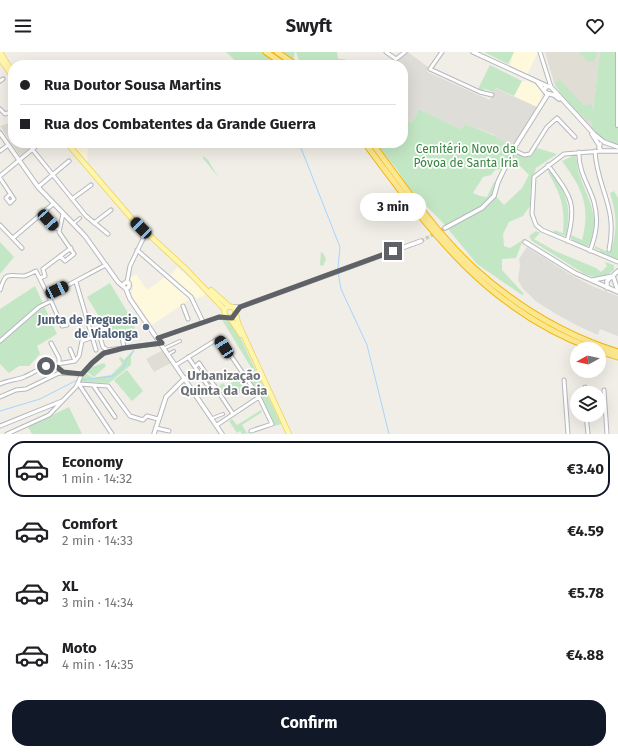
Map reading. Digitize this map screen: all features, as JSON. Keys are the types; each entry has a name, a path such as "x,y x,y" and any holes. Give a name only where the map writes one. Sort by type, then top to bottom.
{"highway":[{"path":"266,52 278,60"},
{"path":"277,52 289,60"},
{"path":"369,148 403,195 444,244 470,272 518,310 579,342"},
{"path":"376,148 448,240 474,268 518,303 539,317 571,333 618,352"},
{"path":"606,353 618,357"}],"main road":[{"path":"0,52 8,65"},
{"path":"0,59 8,70"},
{"path":"71,148 117,203 141,228 234,310 289,434"},
{"path":"187,270 225,311 258,367"},
{"path":"225,311 234,310"},
{"path":"229,318 234,310"}],"street":[{"path":"386,52 396,59 405,52"},
{"path":"442,52 430,69 480,92 492,95"},
{"path":"473,52 538,83 548,90 564,104 597,140 599,145 604,150"},
{"path":"444,228 468,216 487,203 494,196 498,182 514,150 548,90 547,75 540,52"},
{"path":"617,52 617,126"},
{"path":"548,90 605,142 608,147 604,150"},
{"path":"0,109 5,114 8,113"},
{"path":"514,150 524,155 530,154 547,127 557,118 574,137"},
{"path":"0,133 8,145 0,151"},
{"path":"610,250 615,226 614,210 609,193 596,166 595,151 599,145 605,142 618,147"},
{"path":"10,148 38,187 85,236 126,289 130,299 162,343 217,424 222,434"},
{"path":"10,194 0,177 32,149 72,199 94,223 108,234"},
{"path":"607,288 611,284 613,276 617,272 617,263 542,230 533,220 531,210 534,177 564,154 604,150 618,151"},
{"path":"579,152 580,165 594,202 596,214 595,236 590,251"},
{"path":"38,187 69,161"},
{"path":"548,165 564,185 570,198 572,219 567,241"},
{"path":"72,199 91,186"},
{"path":"13,238 53,204"},
{"path":"94,223 111,210"},
{"path":"59,229 63,214"},
{"path":"73,225 80,218"},
{"path":"48,220 54,228 59,229 74,255 65,261 60,256"},
{"path":"0,225 22,248"},
{"path":"126,289 130,286 127,282 130,266 143,238 141,228"},
{"path":"143,238 150,236"},
{"path":"234,310 421,241"},
{"path":"525,242 590,280 607,288 618,291"},
{"path":"40,278 45,276 43,270 71,248"},
{"path":"137,250 191,297 203,322"},
{"path":"48,295 76,282 106,265"},
{"path":"0,290 4,279 8,276 14,274 26,275 36,272 62,326 67,325"},
{"path":"590,280 613,276"},
{"path":"613,276 618,291"},
{"path":"76,282 96,350"},
{"path":"123,285 127,282"},
{"path":"0,341 43,305 51,301"},
{"path":"183,306 188,319"},
{"path":"219,317 225,311"},
{"path":"158,338 190,325 219,317 229,318"},
{"path":"100,334 105,349 117,350"},
{"path":"122,336 124,348"},
{"path":"49,366 75,361 78,357 82,340 93,337"},
{"path":"176,365 219,338 259,397 272,424 251,431"},
{"path":"165,348 180,341"},
{"path":"51,343 59,358 59,363"},
{"path":"7,434 49,415 78,384 82,374 100,355 124,348 162,343"},
{"path":"70,349 70,354 75,361"},
{"path":"169,354 174,351"},
{"path":"188,357 210,389 215,386"},
{"path":"195,366 199,363 233,414"},
{"path":"0,384 11,379 24,377 42,366 57,367 63,372"},
{"path":"0,396 16,390 26,389 63,372 82,374"},
{"path":"154,434 166,397 185,378"},
{"path":"564,380 568,434"},
{"path":"78,384 108,386 130,417 143,420 147,416 158,419"},
{"path":"78,384 112,434"},
{"path":"93,385 115,417"},
{"path":"217,424 259,397"},
{"path":"0,426 64,400"},
{"path":"213,418 223,414"},
{"path":"606,419 607,434"},
{"path":"587,422 588,434"},
{"path":"156,428 169,431"}],"shaded area":[{"path":"408,52 428,67 427,72 490,100 495,88 537,107 513,147 495,137 495,135 466,124 460,129 419,109 412,123 408,121 408,60 397,60"},
{"path":"514,52 538,52 527,75 510,65"},
{"path":"545,52 600,52 591,129 555,86"},
{"path":"522,81 527,81 537,85 542,91 541,101 537,107 514,96"},
{"path":"8,124 8,138 0,126"},
{"path":"15,148 30,148 20,156"},
{"path":"75,148 88,148 87,163"},
{"path":"527,247 571,275 594,287 618,296 618,336 600,329 598,335 578,326 537,302 523,289 518,280 520,265 519,259"},
{"path":"177,267 203,289 205,295 197,299 171,275"},
{"path":"136,274 147,290 165,277 190,299 152,325 131,295 133,286 130,278"},
{"path":"163,350 171,363 154,372 146,359"}],"green space":[{"path":"226,52 295,52 293,60 235,60"},
{"path":"296,52 337,52 338,59 345,60 299,60"},
{"path":"484,52 514,52 508,64"},
{"path":"579,52 597,52 594,62 587,61"},
{"path":"600,52 618,52 618,145 603,139 591,129"},
{"path":"490,65 522,81 514,96 496,88 493,92 485,89 481,91 478,89"},
{"path":"560,80 584,106 591,104 593,110 592,121 583,117 577,112 560,93 555,83"},
{"name":"Cemitério Novo da Póvoa de Santa Iria","path":"419,109 460,129 466,124 495,136 513,147 503,168 495,170 491,175 483,177 473,193 487,197 494,182 493,193 504,205 522,188 529,175 512,158 515,152 522,155 527,155 532,153 537,148 557,154 536,168 531,185 530,206 523,216 509,222 503,234 504,246 510,248 523,240 516,258 502,259 502,270 524,294 522,295 477,264 443,223 407,186 398,171 380,148 408,148 408,121 412,123"},
{"path":"575,155 579,173 593,214 594,222 592,244 587,246 571,240 571,235 582,240 585,228 585,207 583,198 575,180 562,161"},
{"path":"203,156 208,160 218,177 203,158"},
{"path":"550,170 561,187 567,201 568,225 566,236 553,233 554,230 563,233 563,207 559,194 548,172"},
{"path":"614,191 618,198 618,260 599,252 600,250 595,249 595,246 610,253 613,245 616,223 610,193"},
{"path":"536,231 540,233 534,239 555,251 596,268 601,272 607,266 605,262 614,265 614,270 599,277 583,273 532,241 529,236"},
{"path":"0,242 14,257 0,274"},
{"path":"321,252 326,259 323,266 320,265"},
{"path":"110,283 131,318 129,319 135,328 127,333 111,336 87,297"},
{"path":"35,286 57,334 37,346 40,354 29,366 19,366 9,373 0,364 0,309"},
{"path":"221,318 230,322 241,339 281,424 275,426 263,403 247,380 255,374"},
{"path":"135,348 131,357 131,365 109,383 80,382 86,373 93,378 111,375 122,364 119,358 121,357 124,360"},
{"path":"104,363 106,366 94,377 87,372 89,368"},
{"path":"127,370 143,391 132,401 114,380"},
{"path":"233,375 238,382 243,379 248,386 236,397 230,389 224,393 219,386 223,383 226,387 234,381 231,376"},
{"path":"69,407 82,434 32,434 28,427"},
{"path":"261,410 262,412 242,425 247,433 250,431 250,433 242,434 240,431 237,433 229,421 232,419 237,425"}],"waterway":[{"path":"301,148 340,247 338,268"},
{"path":"338,272 341,289 367,345 389,434"},
{"path":"81,380 113,376 124,367 126,360 134,351"},
{"path":"0,411 40,399 77,380"}],"tunnel":[{"path":"421,241 445,228"}],"place":[{"name":"Junta de Freguesia de Vialonga","path":"146,327"}],"district":[{"name":"Urbanização Quinta da Gaia","path":"224,382"}],"route":[{"path":"46,366 57,367 63,372 82,374 104,353 124,348 162,343 158,338 219,317 232,318 235,316 236,311 240,307 343,268 393,251"}]}
